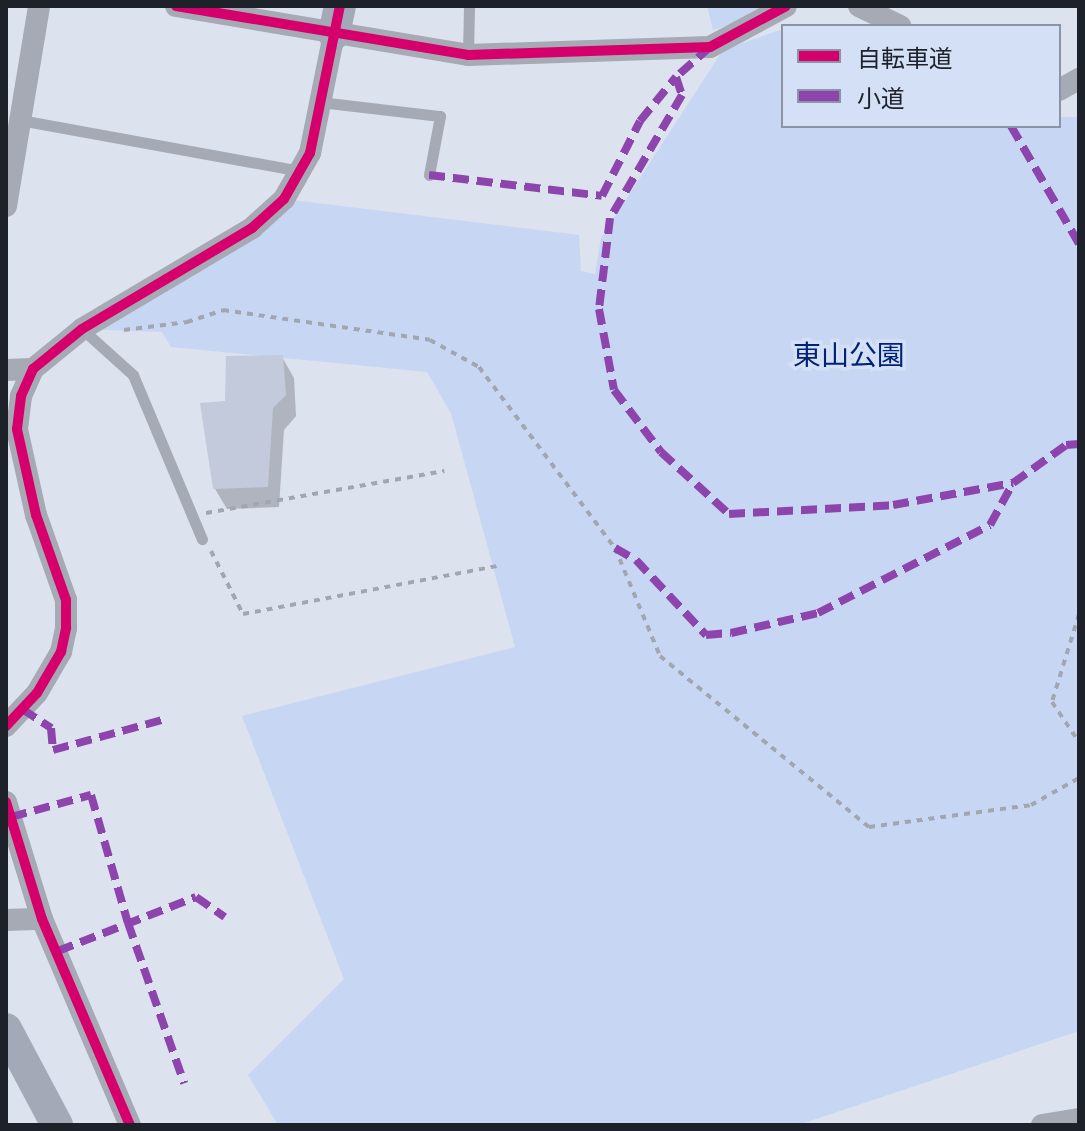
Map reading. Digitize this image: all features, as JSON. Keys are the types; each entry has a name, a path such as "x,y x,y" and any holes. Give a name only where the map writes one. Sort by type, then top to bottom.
{"street":[{"path":"6,206 39,6"},
{"path":"176,6 337,20 468,55 710,47 786,6"},
{"path":"859,6 896,24"},
{"path":"6,726 45,679 61,652 66,628 66,600 36,515 17,429 21,396 33,369 82,329 252,228 284,199 301,171 320,102 337,20"},
{"path":"1061,89 1079,79"},
{"path":"6,370 33,369"},
{"path":"6,802 42,919 130,1125"},
{"path":"6,920 42,919"},
{"path":"6,1029 57,1125"},
{"path":"1042,1125 1079,1119"}],"lane":[{"path":"468,55 469,6"},
{"path":"320,102 440,116 429,175"},
{"path":"20,120 301,171"},
{"path":"82,329 133,375 202,539"}],"path":[{"path":"82,329 187,322 223,310 430,340 479,367 530,429 615,548 660,656 869,827 1031,805 1079,778"},
{"path":"444,471 194,515 243,614 496,566"},
{"path":"1079,614 1052,702 1079,742"}],"green space":[{"path":"707,6 794,6 713,30"},
{"name":"東山公園","path":"781,30 781,128 1061,128 1061,117 1079,117 1079,1031 798,1125 278,1125 248,1075 344,979 242,716 515,647 451,413 427,372 171,347 162,332 82,329 284,199 579,235 581,271 595,274 601,238 723,50"}],"building":[{"path":"283,355 286,395 273,408 268,487 213,489 200,403 225,401 226,356"}],"marked path":[{"path":"710,47 676,77 682,95 610,218 599,309 614,390 661,452 729,514 893,505 1013,483"},
{"path":"429,175 602,196 640,121 676,77"},
{"path":"1012,128 1079,244"},
{"path":"615,548 636,560 706,635 731,633 818,613 990,525 1013,483 1066,445 1079,444"},
{"path":"22,709 51,728 53,750 162,720"},
{"path":"11,817 91,795 128,923 184,1083"},
{"path":"58,951 196,897 225,917"}],"cycle path":[{"path":"176,6 468,55 710,47 786,6"},
{"path":"6,726 37,693 61,652 66,628 66,600 36,515 17,429 21,396 33,369 82,329 252,228 284,199 310,153 340,6"},
{"path":"6,802 42,919 130,1125"}]}
